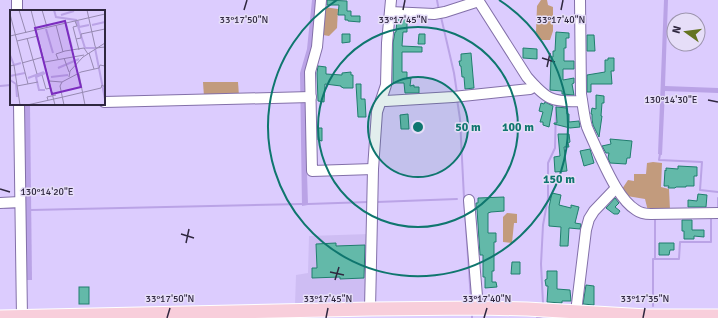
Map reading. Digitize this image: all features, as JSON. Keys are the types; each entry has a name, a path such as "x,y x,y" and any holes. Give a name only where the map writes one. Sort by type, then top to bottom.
{"main road":[{"path":"0,317 312,314 370,309 478,308 527,309 647,317 718,316"}],"street":[{"path":"321,0 317,47 305,97 312,171 373,169"},
{"path":"370,309 373,169 377,112 386,86 387,43 391,0"},
{"path":"580,0 582,101 590,136 616,188 635,210 643,213 718,213"},
{"path":"390,12 440,13 478,1 527,77 535,86 548,97 558,101 582,101"},
{"path":"381,100 386,101 458,96 530,89 535,86"},
{"path":"105,102 305,97"},
{"path":"19,105 22,317"},
{"path":"576,312 586,230 589,219 594,211 616,188"},
{"path":"469,200 478,308"},
{"path":"0,203 20,202"}],"shaded area":[{"path":"312,0 317,0 312,50 304,74 308,205 302,206 300,73 307,49"},
{"path":"541,0 547,0 548,5 553,7 553,31 550,40 541,40 536,32 537,6"},
{"path":"664,0 668,0 668,12 666,12 665,86 718,88 718,93 665,91 662,155 658,154"},
{"path":"324,7 338,9 337,28 329,36 323,35"},
{"path":"203,82 238,82 239,96 204,97"},
{"path":"24,105 30,105 32,280 26,280"},
{"path":"647,163 662,163 661,187 669,189 670,210 648,211 645,199 627,196 622,189 628,180 634,181 634,174 646,174"},
{"path":"507,213 517,214 517,223 514,223 512,243 503,242 503,217"},
{"path":"369,234 366,303 295,305 296,275 308,273 309,236"}],"building":[{"path":"327,0 347,1 347,11 351,11 351,16 360,16 360,22 345,20 345,15 338,15 339,5 327,5"},
{"path":"397,19 407,19 407,32 403,32 402,46 422,47 422,52 402,52 402,72 407,72 407,78 411,78 410,86 414,85 414,87 419,87 419,93 405,93 404,83 393,83 393,43"},
{"path":"556,32 569,33 569,38 566,38 566,48 564,48 564,61 574,61 574,69 563,69 563,80 574,78 574,83 572,84 574,95 562,94 562,91 550,90 551,57 553,57 553,51 555,51"},
{"path":"342,34 350,34 350,42 342,43"},
{"path":"419,34 425,34 425,44 418,44"},
{"path":"587,35 594,35 595,51 587,51"},
{"path":"523,48 537,49 537,59 523,58"},
{"path":"471,53 474,88 465,89 464,77 462,77 459,61 461,61 461,54"},
{"path":"608,58 614,58 614,71 611,71 612,84 591,84 591,92 587,92 587,75 605,72 605,60 608,60"},
{"path":"318,66 326,67 326,74 342,75 342,73 351,72 351,75 353,75 353,88 343,88 341,86 325,84 324,102 318,101"},
{"path":"356,84 361,84 361,99 365,99 366,117 358,117"},
{"path":"596,95 604,96 599,137 593,125 591,114 592,108 596,109"},
{"path":"545,102 553,106 549,127 543,125 543,122 540,122 543,112 539,111 541,103 544,104"},
{"path":"556,107 567,108 569,122 579,121 580,127 570,128 554,124 557,123"},
{"path":"408,114 409,129 401,129 400,115"},
{"path":"318,128 322,128 322,141 318,140"},
{"path":"558,134 569,134 570,142 568,143 569,147 564,147 567,171 555,172 554,157 560,156"},
{"path":"610,139 632,141 630,158 627,158 626,164 610,163 608,158 609,153 606,153 602,146 611,144"},
{"path":"590,149 594,163 584,166 580,151"},
{"path":"678,166 697,167 697,176 694,176 694,186 668,188 669,186 664,186 666,168 678,169"},
{"path":"552,193 561,195 559,205 571,208 571,205 579,207 575,223 581,224 580,229 569,228 568,246 560,246 561,227 549,226 549,207"},
{"path":"698,194 707,195 706,207 688,207 688,200 697,201"},
{"path":"504,197 504,211 488,213 488,233 496,233 496,242 494,242 494,271 492,271 492,282 496,282 497,287 485,288 485,277 483,277 483,255 480,255 476,203 478,203 478,198"},
{"path":"615,198 619,203 615,207 620,211 618,214 614,214 606,208"},
{"path":"682,220 692,220 692,230 704,230 704,237 694,236 694,239 684,239"},
{"path":"336,243 336,246 365,245 364,278 312,278 312,268 317,268 316,244"},
{"path":"659,243 674,243 674,250 670,250 669,255 659,255"},
{"path":"512,262 520,262 520,274 511,274"},
{"path":"547,271 557,271 557,289 570,290 571,301 562,301 562,303 547,302 548,286 546,286 545,280 547,279"},
{"path":"586,285 594,286 594,305 583,304"},
{"path":"79,287 89,287 89,304 79,304"}],"waterway":[{"path":"437,0 439,11"},
{"path":"441,17 457,93"},
{"path":"0,86 10,85"},
{"path":"457,99 460,119 471,300"},
{"path":"543,303 541,264 543,225 548,198 548,163 555,148 556,107"},
{"path":"660,154 659,160 702,162 700,190 718,192"},
{"path":"718,198 718,207"},
{"path":"377,202 457,199"},
{"path":"308,204 368,202"},
{"path":"31,210 302,204"},
{"path":"5,208 16,208"},
{"path":"653,306 653,259 679,259 680,242 711,242 711,217"},
{"path":"655,218 655,259"},
{"path":"537,318 543,316"}]}
